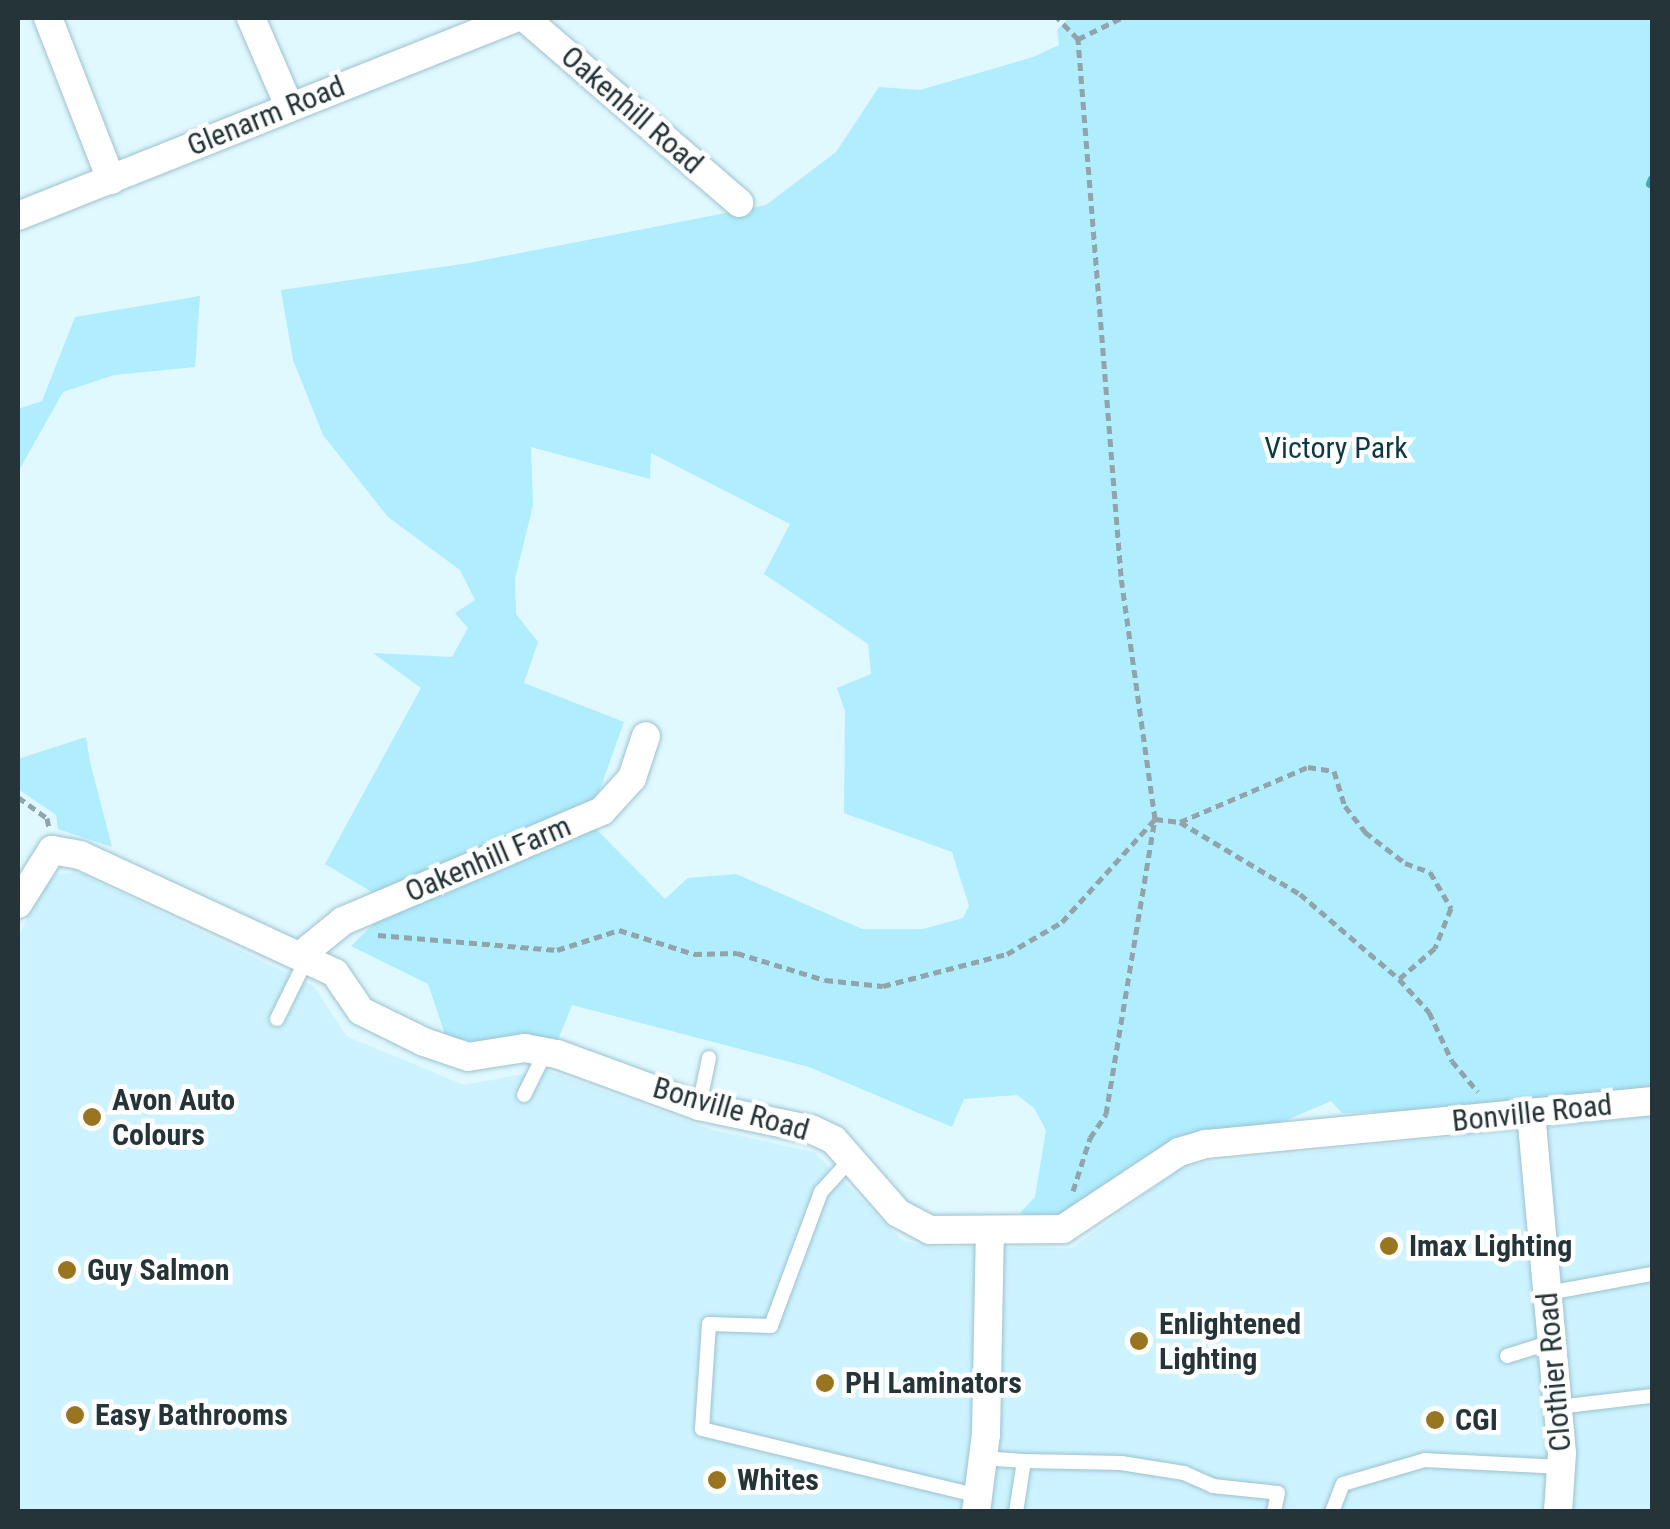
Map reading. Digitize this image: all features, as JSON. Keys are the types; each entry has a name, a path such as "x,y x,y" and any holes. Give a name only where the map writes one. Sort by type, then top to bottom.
{"street":[{"path":"250,18 289,106"},
{"name":"Glenarm Road","path":"18,216 515,18"},
{"name":"Oakenhill Road","path":"525,18 739,203"},
{"path":"53,22 111,180"},
{"name":"Oakenhill Farm","path":"304,956 343,921 602,811 632,778 646,736"},
{"path":"18,904 52,850"},
{"name":"Bonville Road","path":"52,850 80,855 304,956 335,973 361,1011 424,1042 468,1057 525,1048 545,1052 700,1106 813,1130 851,1159 911,1224 1049,1232 1075,1222 1180,1152 1206,1144 1652,1101"},
{"name":"Clothier Road","path":"1531,1113 1558,1406 1562,1467 1558,1512"},
{"path":"977,1504 990,1230"}],"lane":[{"path":"277,1019 304,956"},
{"path":"524,1095 545,1052"},
{"path":"700,1106 709,1058"},
{"path":"851,1159 820,1192 771,1326 709,1324 702,1429 977,1504"},
{"path":"1548,1292 1652,1274"},
{"path":"1507,1356 1552,1342"},
{"path":"1558,1406 1652,1396"},
{"path":"982,1458 1121,1463 1184,1472 1212,1486 1278,1492 1274,1512"},
{"path":"1332,1512 1343,1484 1424,1460 1562,1467"},
{"path":"1016,1512 1024,1461"}],"path":[{"path":"1058,18 1078,39 1122,576 1155,819 1106,1114 1090,1138 1070,1199 1075,1222"},
{"path":"1078,39 1121,18"},
{"path":"1180,822 1308,767 1334,771 1345,806 1365,832 1405,864 1430,872 1451,908 1435,948 1399,979"},
{"path":"18,796 48,818 52,850"},
{"path":"1155,819 1180,822 1300,894 1399,979 1429,1012 1452,1061 1485,1100 1488,1117"},
{"path":"343,921 359,933 558,950 619,930 694,954 737,953 825,980 883,986 1007,954 1062,922 1155,819"}],"shaded area":[{"path":"79,873 314,986 346,1036 464,1085 546,1070 713,1130 814,1152 903,1241 934,1247 1072,1248 1185,1165 1652,1116 1652,1511 18,1512 18,938 42,886 57,874"}],"green space":[{"name":"Victory Park","path":"1068,18 1652,18 1652,1087 1418,1111 1342,1113 1331,1101 1055,1220 1020,1213 1035,1197 1046,1130 1034,1108 1017,1095 964,1099 952,1127 809,1067 572,1005 556,1045 505,1047 446,1037 428,984 351,946 386,912 595,828 665,899 688,878 736,874 862,929 923,929 963,918 969,906 952,852 844,813 845,711 837,688 871,674 868,644 764,574 790,524 651,453 650,479 531,447 533,505 515,579 516,614 538,642 524,683 624,722 595,803 377,895 325,864 421,688 373,653 452,657 468,628 455,613 475,600 460,570 388,517 323,435 293,360 281,290 469,263 766,205 836,152 879,87 920,90 1033,57 1059,45 1057,30"},
{"path":"200,296 195,367 114,375 63,392 18,472 18,409 42,401 75,317"},
{"path":"86,737 112,847 58,829 56,815 18,789 18,759"}],"waterway":[{"path":"1650,184 1652,179"}],"place":[{"name":"Avon Auto Colours","path":"92,1117"},
{"name":"Imax Lighting","path":"1389,1246"},
{"name":"Guy Salmon","path":"67,1270"},
{"name":"Enlightened Lighting","path":"1139,1341"},
{"name":"PH Laminators","path":"825,1383"},
{"name":"Easy Bathrooms","path":"75,1415"},
{"name":"CGI","path":"1435,1420"},
{"name":"Whites","path":"717,1480"}]}
